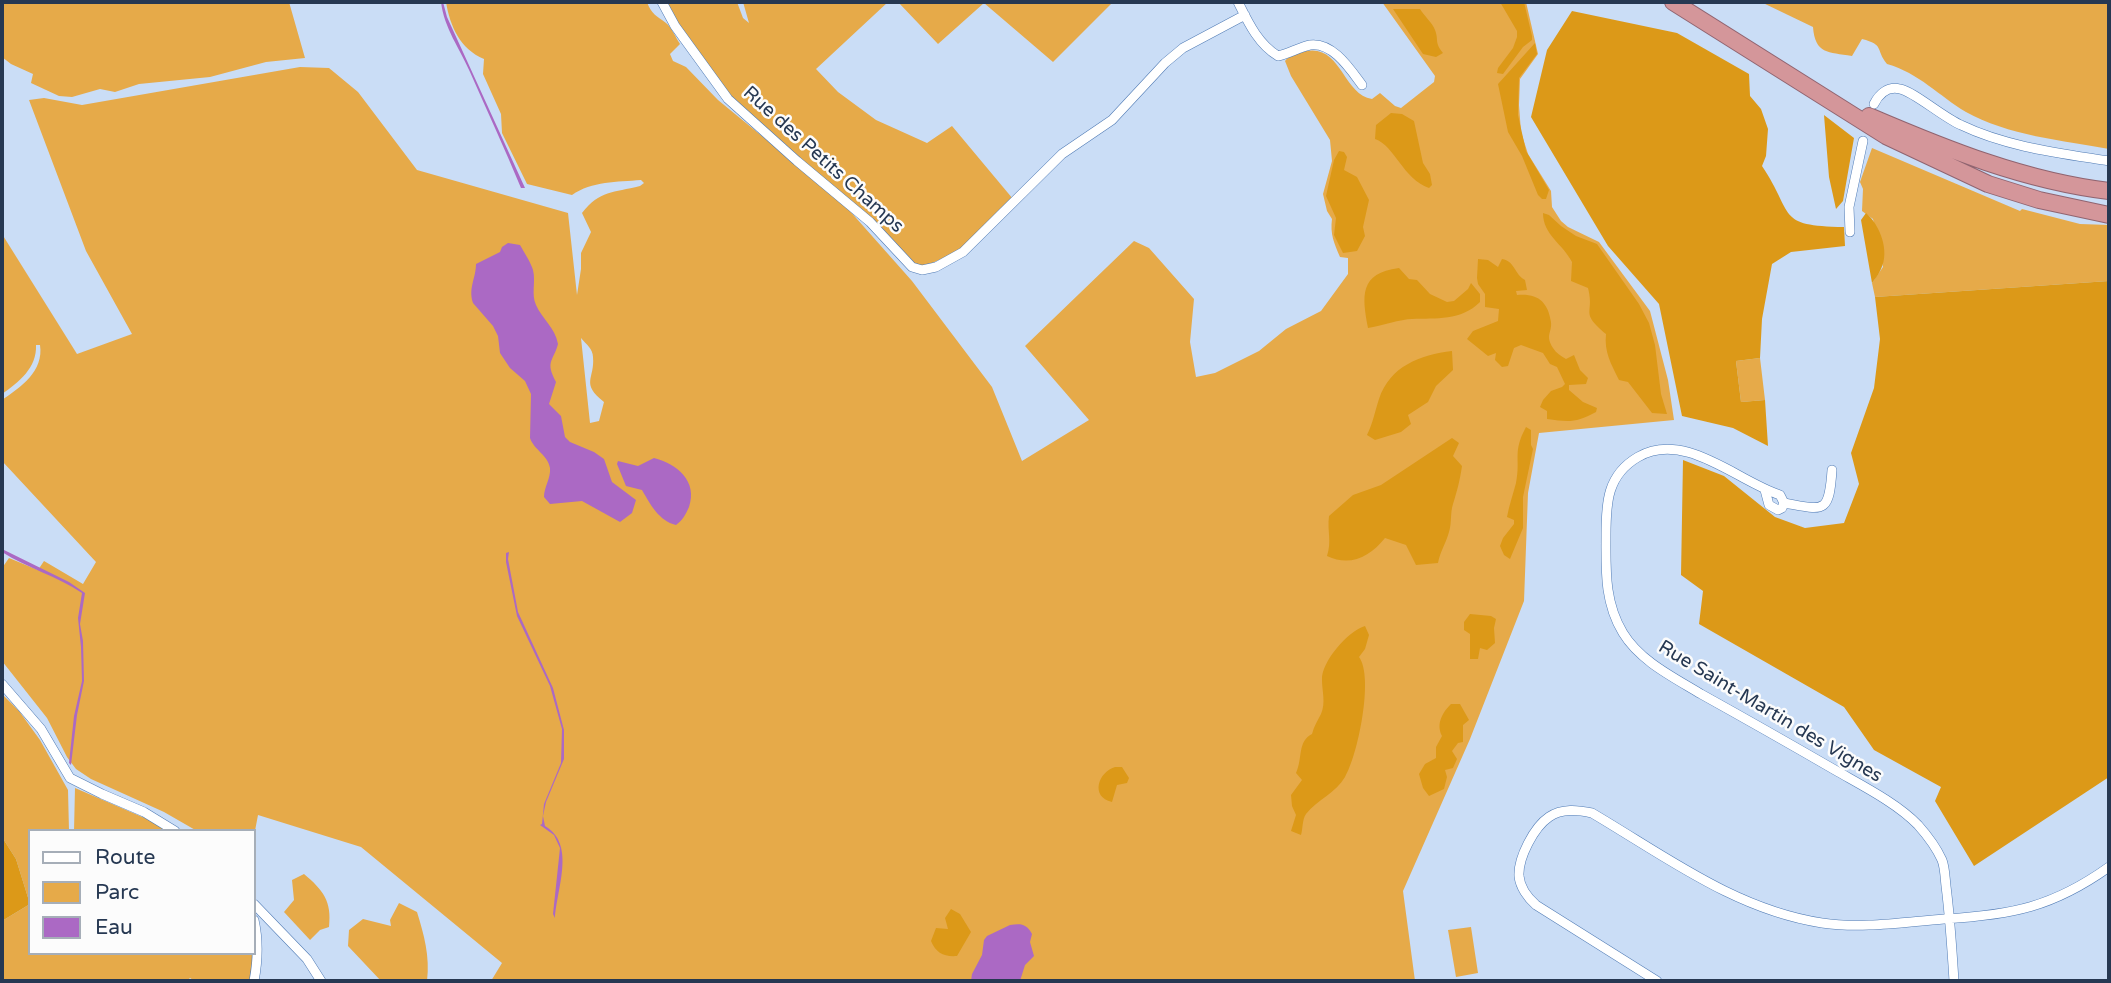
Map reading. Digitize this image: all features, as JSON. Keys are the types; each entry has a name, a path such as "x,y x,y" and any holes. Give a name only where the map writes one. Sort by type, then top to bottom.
{"highway":[{"path":"1673,2 1886,136 1988,184 2039,200 2109,215"},
{"path":"1821,95 1944,148 1993,165 2109,191"},
{"path":"1941,161 2040,191 2109,204"}],"street":[{"name":"Rue des Petits Champs","path":"662,2 675,26 728,99 870,222 912,267 922,270 936,267 963,252 1062,154 1112,120 1165,63 1183,48 1245,15"},
{"path":"1238,2 1257,37 1271,52 1278,56 1308,46 1321,45 1341,60 1362,85"},
{"path":"1874,104 1882,93 1898,88 1906,90 1943,116 1983,134 2036,149 2109,161"},
{"path":"1850,232 1849,206 1864,141"},
{"name":"Rue Saint-Martin des Vignes","path":"1832,470 1831,495 1824,507 1818,509 1784,503 1778,510 1773,509 1766,499 1765,490 1695,454 1660,450 1636,458 1617,474 1609,491 1606,508 1607,589 1614,616 1623,633 1642,657 1871,790 1919,825 1942,861 1950,919 1954,981"},
{"path":"2,684 41,729 70,778 144,812 173,829"},
{"path":"1657,981 1536,905 1526,894 1519,875 1522,862 1540,826 1550,816 1575,810 1592,813 1689,873 1751,903 1822,923 1859,926 2009,914 2064,894 2109,867"},
{"path":"256,906 307,959 321,981"},
{"path":"254,981 258,956 256,931"}],"green space":[{"path":"2,2 289,2 305,58 266,62 210,77 139,84 115,92 100,89 72,97 59,96 31,83 33,74 2,57"},
{"path":"446,2 647,2 652,12 666,23 680,44 670,54 673,61 686,67 718,100 841,201 912,281 992,387 1022,461 1089,420 1025,346 1134,241 1149,248 1194,299 1190,342 1196,377 1215,373 1259,351 1286,329 1321,311 1348,274 1348,258 1340,257 1336,247 1332,234 1332,219 1323,194 1332,161 1330,140 1291,76 1285,61 1287,59 1313,50 1324,53 1362,95 1372,99 1380,93 1401,108 1434,82 1435,76 1382,2 1526,2 1538,54 1520,79 1521,132 1528,154 1551,191 1552,207 1561,221 1599,242 1650,311 1668,380 1674,420 1539,433 1528,493 1524,601 1470,739 1403,891 1415,981 491,981 502,963 361,847 258,815 255,829 194,829 76,769 47,718 2,661 2,568 9,558 38,570 44,561 83,584 96,562 2,461 2,400 17,390 35,370 40,345 36,345 34,361 30,367 2,394 2,234 77,354 132,334 86,251 29,100 44,98 82,105 300,67 329,68 358,92 417,170 568,213 577,295 581,253 591,232 582,213 601,196 644,183 641,180 605,183 572,195 527,184 502,133 501,114 483,74 484,59 462,43 453,28","holes":["581,338 591,349 593,364 590,385 604,402 599,421 590,423"]},
{"path":"665,2 737,2 743,18 749,23 743,2 888,2 816,69 838,92 876,120 927,143 952,126 1013,199 957,252 923,267 914,263 732,99 705,67"},
{"path":"898,2 1113,2 1053,62 984,3 938,44"},
{"path":"1761,2 2109,2 2109,149 2036,136 1982,120 1956,106 1909,73 1887,64 1874,43 1862,39 1852,56 1824,50 1814,36 1813,27"},
{"path":"1872,148 2020,211 2022,209 2080,224 2109,225 2109,281 1875,297 1872,283 1883,267 1873,219 1862,211 1863,189 1860,182"},
{"path":"1760,358 1765,400 1741,402 1736,361"},
{"path":"2,694 19,711 40,740 68,790 69,829 28,829 28,898 16,859 2,837"},
{"path":"75,788 167,829 74,829"},
{"path":"304,874 325,897 330,918 329,927 320,930 310,940 284,912 294,900 292,880"},
{"path":"399,903 417,912 427,954 427,981 381,981 348,946 349,930 363,919 391,926 390,920"},
{"path":"28,905 28,955 254,955 255,961 251,981 195,981 190,978 187,981 2,981 2,921"},
{"path":"1471,927 1478,973 1456,977 1448,930"}],"shaded area":[{"path":"1500,2 1524,2 1532,36 1532,40 1523,47 1503,74 1497,73 1498,68 1513,48 1517,31"},
{"path":"1393,9 1420,9 1434,27 1443,53 1436,57 1423,54"},
{"path":"1572,11 1677,33 1749,74 1750,96 1761,109 1768,129 1766,156 1762,166 1784,207 1796,220 1807,224 1844,227 1845,246 1791,252 1772,264 1762,319 1760,358 1736,361 1741,402 1765,400 1768,446 1733,428 1682,416 1659,304 1608,246 1531,117 1547,50"},
{"path":"1535,43 1537,54 1519,78 1518,115 1526,151 1549,190 1546,199 1538,195 1522,156 1508,132 1498,84"},
{"path":"1391,113 1402,114 1414,121 1423,163 1430,174 1432,185 1429,188 1412,178 1388,148 1375,139 1376,125"},
{"path":"1824,115 1854,138 1843,201 1836,209 1829,177"},
{"path":"1339,151 1344,152 1347,157 1344,170 1357,177 1369,200 1363,227 1365,236 1357,251 1343,253 1334,235 1336,218 1326,196 1334,160"},
{"path":"1543,213 1576,236 1597,244 1639,304 1649,323 1655,345 1661,394 1667,414 1652,413 1628,382 1619,380 1607,352 1606,334 1590,316 1588,288 1571,281 1572,262 1546,227"},
{"path":"1866,213 1879,231 1884,247 1884,262 1872,283 1861,220"},
{"path":"1478,259 1488,260 1498,267 1502,259 1510,262 1525,280 1527,290 1516,291 1517,295 1541,300 1551,322 1549,337 1553,348 1566,359 1574,355 1580,370 1588,378 1586,384 1569,385 1569,390 1583,402 1597,408 1596,412 1572,421 1547,419 1547,411 1540,407 1543,400 1551,391 1565,384 1557,367 1550,364 1543,353 1521,345 1514,348 1508,366 1502,367 1495,360 1496,353 1488,356 1467,339 1473,331 1498,321 1499,309 1485,307 1485,294 1477,278"},
{"path":"1399,268 1409,279 1417,280 1430,294 1447,302 1454,301 1471,283 1480,294 1480,302 1465,313 1439,318 1407,319 1368,328 1366,288 1376,275"},
{"path":"2109,281 2109,777 1974,866 1935,801 1941,787 1874,750 1844,707 1699,624 1703,591 1681,575 1683,460 1724,476 1775,517 1805,528 1844,523 1859,484 1851,453 1874,388 1880,339 1875,297"},
{"path":"1452,351 1453,370 1436,386 1428,402 1408,415 1411,424 1401,432 1375,440 1367,435 1384,388 1398,370 1418,359"},
{"path":"1526,427 1531,430 1533,449 1523,497 1523,528 1510,559 1504,555 1500,546 1514,524 1514,520 1507,517 1516,483 1519,443"},
{"path":"1452,438 1459,443 1453,456 1462,466 1452,507 1450,529 1438,563 1416,565 1406,545 1385,538 1373,550 1359,558 1344,560 1327,556 1329,516 1353,495 1381,485"},
{"path":"1470,614 1496,619 1495,643 1487,650 1480,648 1478,659 1470,659 1470,634 1464,630 1464,622"},
{"path":"1365,626 1369,635 1365,649 1359,657 1363,667 1365,698 1355,752 1341,783 1306,814 1301,835 1291,831 1296,815 1291,795 1302,780 1296,773 1302,746 1312,734 1322,710 1323,673 1337,648 1351,634"},
{"path":"1451,704 1460,704 1469,720 1463,725 1463,742 1458,743 1452,751 1457,759 1453,768 1445,770 1447,777 1444,789 1429,796 1423,788 1419,774 1425,764 1436,758 1436,747 1442,736 1441,719"},
{"path":"1115,767 1122,767 1129,778 1127,783 1117,785 1112,802 1101,795 1099,784 1104,774"},
{"path":"2,837 16,859 28,905 2,921"},
{"path":"951,909 960,914 971,932 957,956 941,953 931,941 936,928 948,929 945,918"}],"water":[{"path":"441,2 525,188 521,188 449,30"},
{"path":"508,243 520,245 529,261 534,274 536,305 558,344 550,365 556,382 549,404 561,416 565,437 604,459 612,482 636,500 632,513 620,522 582,501 550,504 544,497 550,468 530,438 531,394 525,381 510,368 500,353 498,336 493,326 473,303 472,298 476,264 500,252"},
{"path":"654,458 678,469 691,489 689,507 676,525 660,516 642,490 626,486 617,464 618,461 638,466"},
{"path":"2,549 69,582 85,593 80,624 84,681 71,765 69,763 74,716 82,681 78,618 82,593 12,558 2,552"},
{"path":"509,552 518,612 553,688 564,730 564,759 543,816 545,826 554,834 560,844 562,855 555,918 553,914 560,848 554,835 540,825 544,804 561,763 562,729 550,686 517,616 506,562 506,553"},
{"path":"1010,925 1023,925 1032,934 1030,942 1034,956 1025,965 1020,981 971,981 982,955 984,940"}]}
